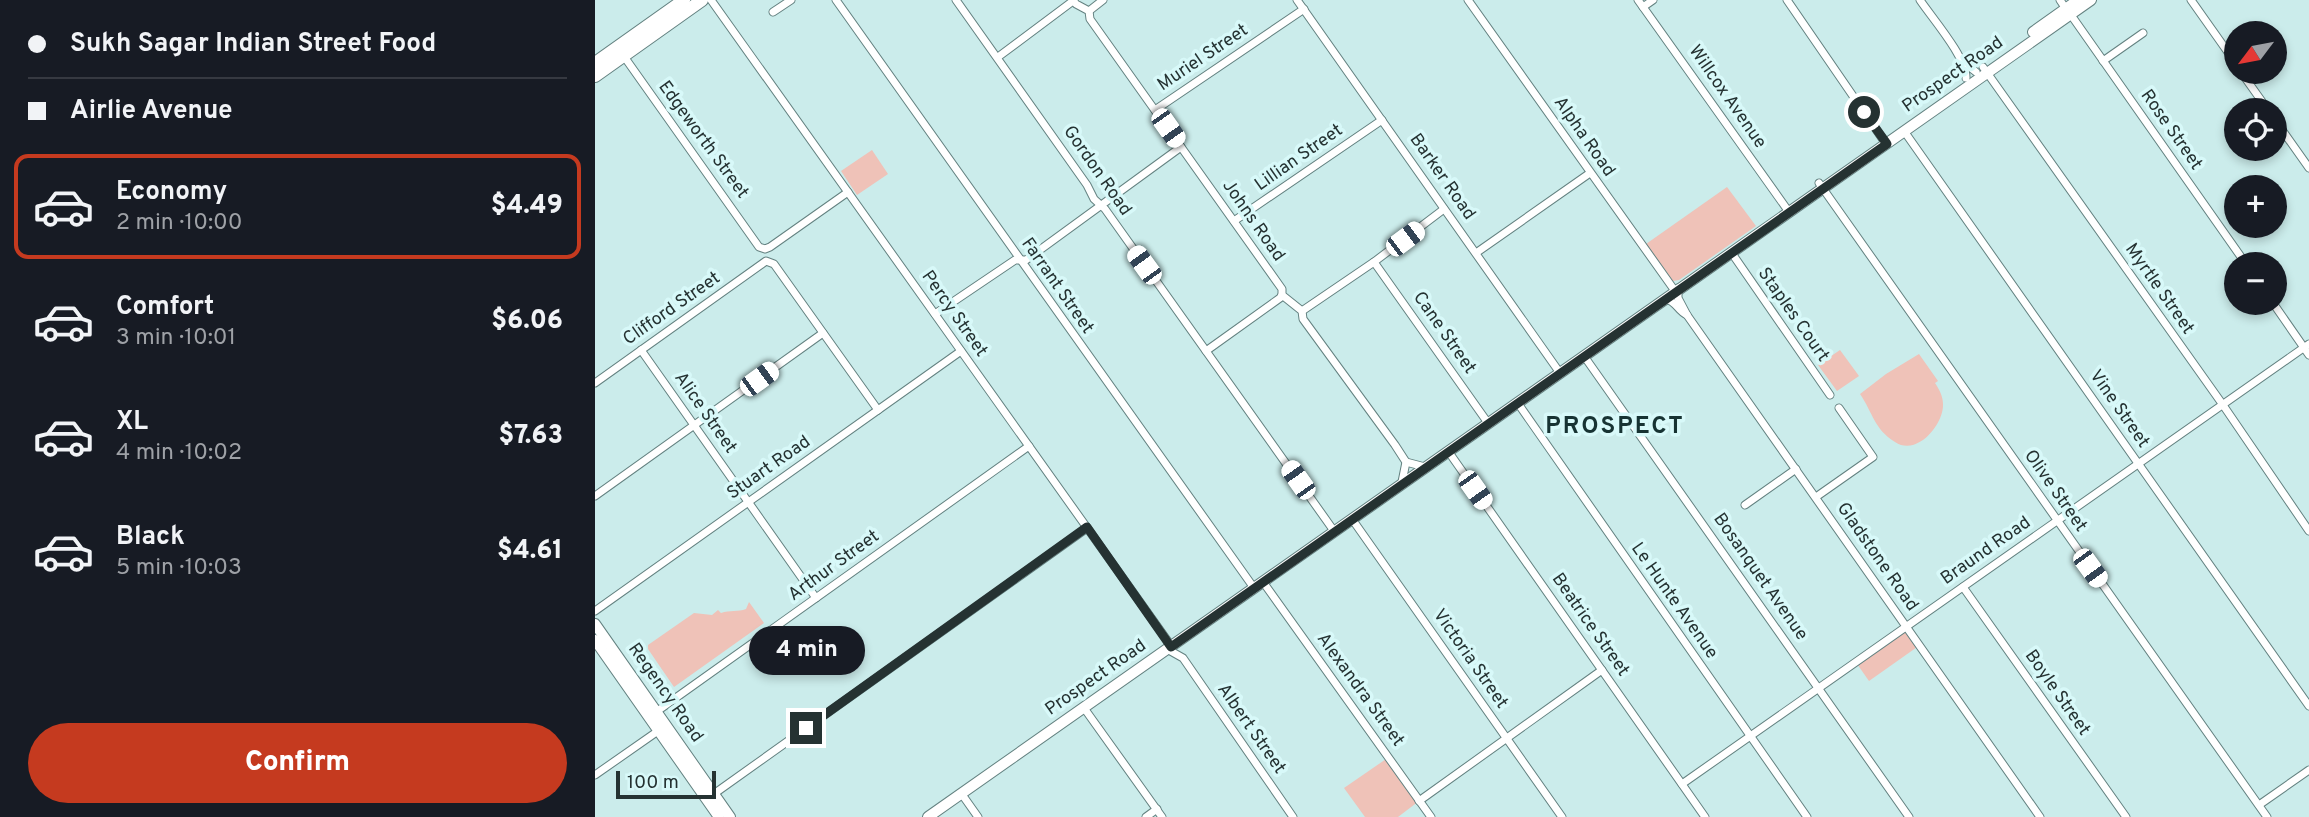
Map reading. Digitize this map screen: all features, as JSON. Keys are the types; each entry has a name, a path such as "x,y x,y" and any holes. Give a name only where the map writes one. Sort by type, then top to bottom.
{"highway":[{"path":"595,76 620,51 684,0"},
{"path":"595,63 620,51 702,0"}],"main road":[{"name":"Prospect Road","path":"928,817 1731,253 1751,234 2078,0"},
{"name":"Prospect Road","path":"2066,8 2091,0"},
{"name":"Prospect Road","path":"1884,141 1904,131 1978,72"},
{"name":"Regency Road","path":"597,634 656,712 710,797 719,817"},
{"name":"Regency Road","path":"597,634 668,745 710,797 730,817"},
{"path":"656,712 668,745"}],"street":[{"name":"Percy Street","path":"711,0 1173,646"},
{"path":"773,12 791,0"},
{"name":"Farrant Street","path":"836,0 1020,260 1258,585"},
{"name":"Gordon Road","path":"956,0 1087,185 1094,199 1334,531"},
{"path":"1089,11 1103,0"},
{"name":"Barker Road","path":"1297,0 1560,373"},
{"name":"Alpha Road","path":"1468,0 1673,293"},
{"path":"1641,3 1653,0"},
{"path":"1787,0 1884,141"},
{"name":"Myrtle Street","path":"1920,0 1961,60 1966,72 1978,72 2223,405 2309,531"},
{"path":"2191,0 2224,47"},
{"path":"997,57 1073,1"},
{"name":"Johns Road","path":"1073,1 1089,11 1090,19 1282,289 1282,295 1302,311 1303,319 1406,462"},
{"name":"Willcox Avenue","path":"1641,3 1787,210"},
{"name":"Rose Street","path":"2066,8 2238,252"},
{"name":"Muriel Street","path":"1155,110 1304,9"},
{"path":"2103,61 2143,33"},
{"name":"Edgeworth Street","path":"620,51 759,247 765,249 848,191"},
{"name":"Lillian Street","path":"1234,221 1382,120"},
{"name":"Vine Street","path":"1904,131 2309,706"},
{"path":"2287,137 2309,168"},
{"path":"935,314 1016,260 1025,260 1181,147"},
{"path":"1476,253 1590,173"},
{"name":"Olive Street","path":"1821,186 2267,817"},
{"path":"1302,311 1374,262 1444,209"},
{"name":"Staples Court","path":"1731,253 1830,396"},
{"name":"Clifford Street","path":"595,383 766,261 774,264 823,333"},
{"name":"Cane Street","path":"1374,262 1488,423"},
{"name":"Gladstone Road","path":"1673,293 2040,817"},
{"name":"Gladstone Road","path":"1673,293 1672,301 1687,315"},
{"path":"1206,351 1282,295"},
{"path":"2282,315 2307,349"},
{"path":"595,496 823,333 878,410"},
{"name":"Braund Road","path":"1682,784 2056,521 2307,349"},
{"name":"Alice Street","path":"641,350 817,598"},
{"name":"Stuart Road","path":"595,611 961,351"},
{"name":"Bosanquet Avenue","path":"1584,356 1909,817"},
{"name":"Le Hunte Avenue","path":"1517,402 1807,817"},
{"path":"1816,497 1873,457 1839,408"},
{"name":"Arthur Street","path":"656,712 1029,446"},
{"name":"Beatrice Street","path":"1448,451 1705,817"},
{"path":"1402,482 1406,462 1425,467"},
{"path":"1745,505 1796,469"},
{"name":"Victoria Street","path":"1352,519 1562,817"},
{"path":"710,797 1087,527"},
{"name":"Alexandra Street","path":"1258,585 1431,817"},
{"name":"Boyle Street","path":"1963,587 2126,817"},
{"name":"Albert Street","path":"1173,646 1293,817"},
{"name":"Albert Street","path":"1173,646 1183,658"},
{"path":"1419,801 1602,670"},
{"path":"1084,708 1162,817"},
{"path":"595,775 658,731"},
{"path":"2259,805 2309,770"},
{"path":"961,793 978,817"},
{"path":"1146,817 1157,809"}],"shaded area":[{"path":"872,150 888,174 857,195 841,171"},
{"path":"1727,187 1756,226 1679,280 1673,281 1646,244"},
{"path":"1840,350 1859,376 1837,391 1818,365"},
{"path":"1919,354 1938,381 1935,383 1942,398 1942,412 1928,436 1912,445 1903,445 1883,432 1860,394"},
{"path":"749,602 764,623 674,687 648,649 648,645 694,613 712,615 718,610 721,613 743,610"},
{"path":"1906,626 1920,645 1869,681 1855,661"},
{"path":"1389,757 1419,801 1398,817 1365,817 1344,788"}],"district":[{"name":"PROSPECT","path":"1615,427"}],"route":[{"path":"806,728 1087,527 1171,647 1678,288 1887,144 1864,112"}]}
